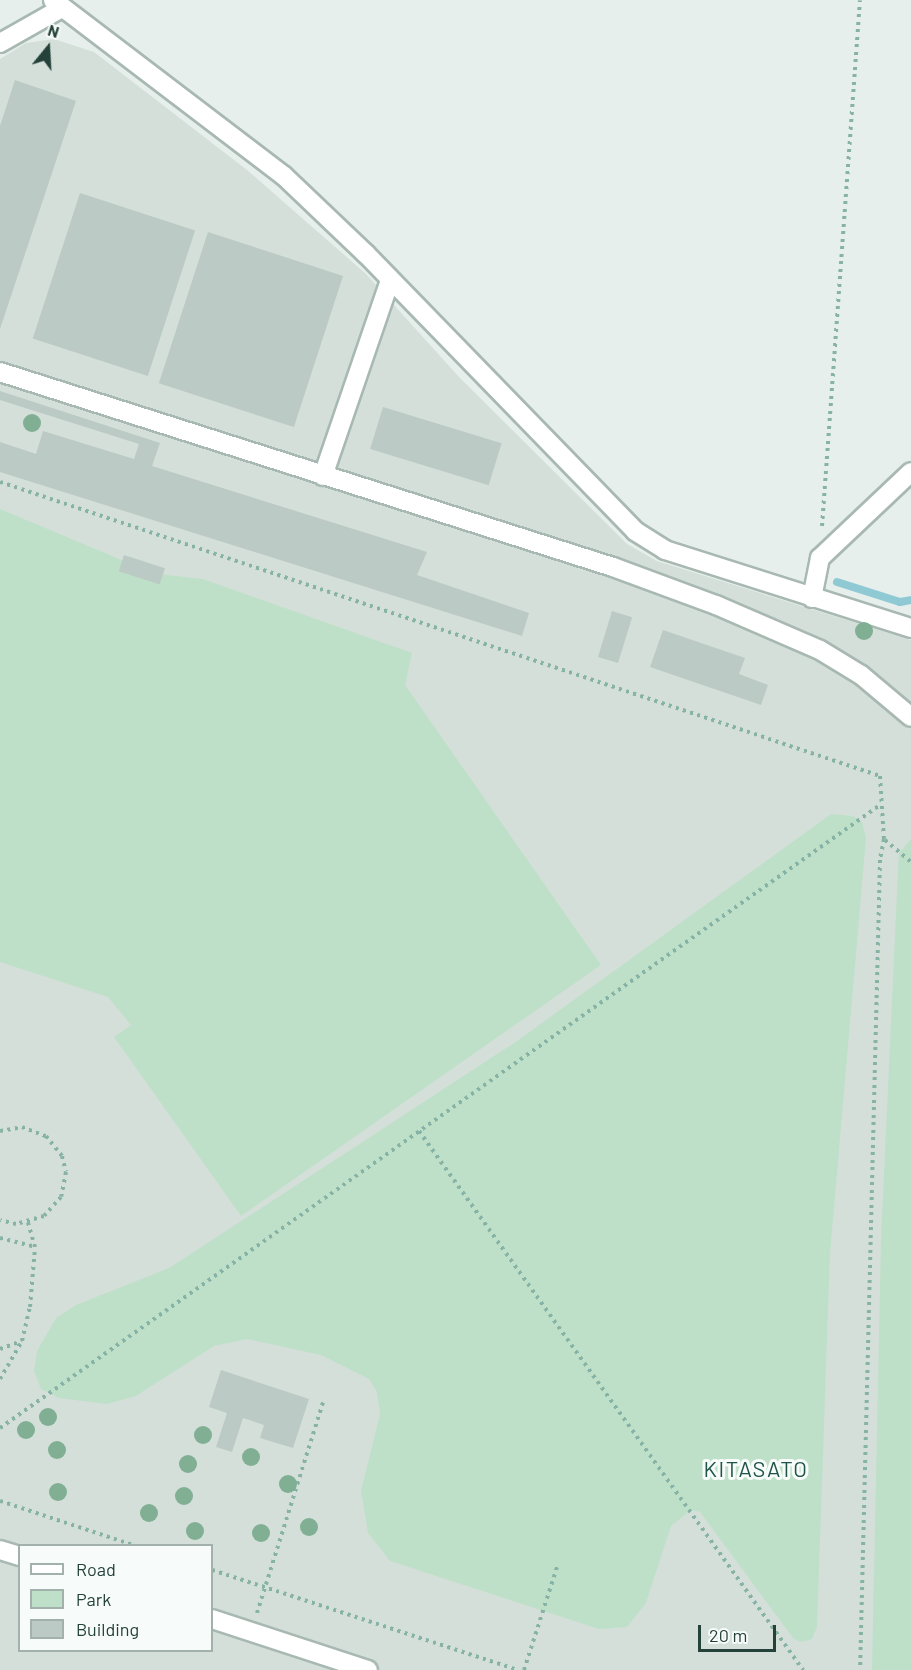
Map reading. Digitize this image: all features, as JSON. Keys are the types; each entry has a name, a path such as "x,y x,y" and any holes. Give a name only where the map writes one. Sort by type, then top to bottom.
{"street":[{"path":"0,43 56,4 284,176 390,280 635,531 665,550 911,628"},
{"path":"323,476 390,280"},
{"path":"0,372 613,567 716,605 820,650 861,675 911,717"},
{"path":"812,598 820,558 911,472"},
{"path":"0,1550 18,1555"},
{"path":"213,1619 368,1670"}],"path":[{"path":"820,558 860,0"},
{"path":"0,482 880,776 880,805 884,839 880,860 860,1670"},
{"path":"0,1428 880,805"},
{"path":"884,839 911,862"},
{"path":"0,1131 22,1127 38,1132 52,1142 65,1164 64,1189 57,1204 44,1216 28,1222 0,1220"},
{"path":"419,1131 803,1670"},
{"path":"0,1379 22,1341 35,1279 35,1247 28,1222"},
{"path":"0,1238 35,1247"},
{"path":"0,1349 22,1341"},
{"path":"252,1632 324,1399"},
{"path":"0,1501 133,1544"},
{"path":"524,1670 557,1567"},
{"path":"213,1570 518,1670"}],"shaded area":[{"path":"54,39 94,52 247,170 366,274 459,377 627,544 657,561 911,640 911,1670 0,1670 0,59 26,43"}],"green space":[{"path":"0,509 124,561 166,575 203,579 412,653 405,685 601,965 241,1216 114,1037 131,1025 108,997 0,962"},
{"path":"831,814 853,816 862,822 866,838 830,1254 817,1627 812,1639 801,1642 793,1638 700,1512 691,1510 671,1526 646,1603 627,1627 599,1629 390,1561 368,1533 361,1491 380,1414 377,1392 369,1379 321,1355 247,1339 214,1346 136,1396 107,1404 59,1398 41,1389 34,1371 37,1351 56,1318 76,1305 169,1268 517,1041"},
{"path":"911,839 911,1670 872,1670 881,1239 898,870 899,853"}],"building":[{"path":"15,80 76,101 0,329 0,126"},
{"path":"80,193 195,230 148,376 33,339"},
{"path":"208,232 343,276 294,427 159,383"},
{"path":"0,391 160,443 152,466 427,552 417,575 529,613 522,636 0,472 0,442 36,454 43,431 134,459 139,444 0,400"},
{"path":"383,407 502,443 489,485 370,449"},
{"path":"124,555 165,568 160,584 119,571"},
{"path":"612,611 632,617 618,663 598,657"},
{"path":"663,630 745,658 739,674 768,685 761,705 650,667"},
{"path":"221,1370 309,1399 293,1448 260,1438 264,1425 243,1418 232,1452 216,1447 227,1413 209,1407"}],"waterway":[{"path":"837,582 900,602 911,600"}],"district":[{"name":"KITASATO","path":"756,1469"}]}
